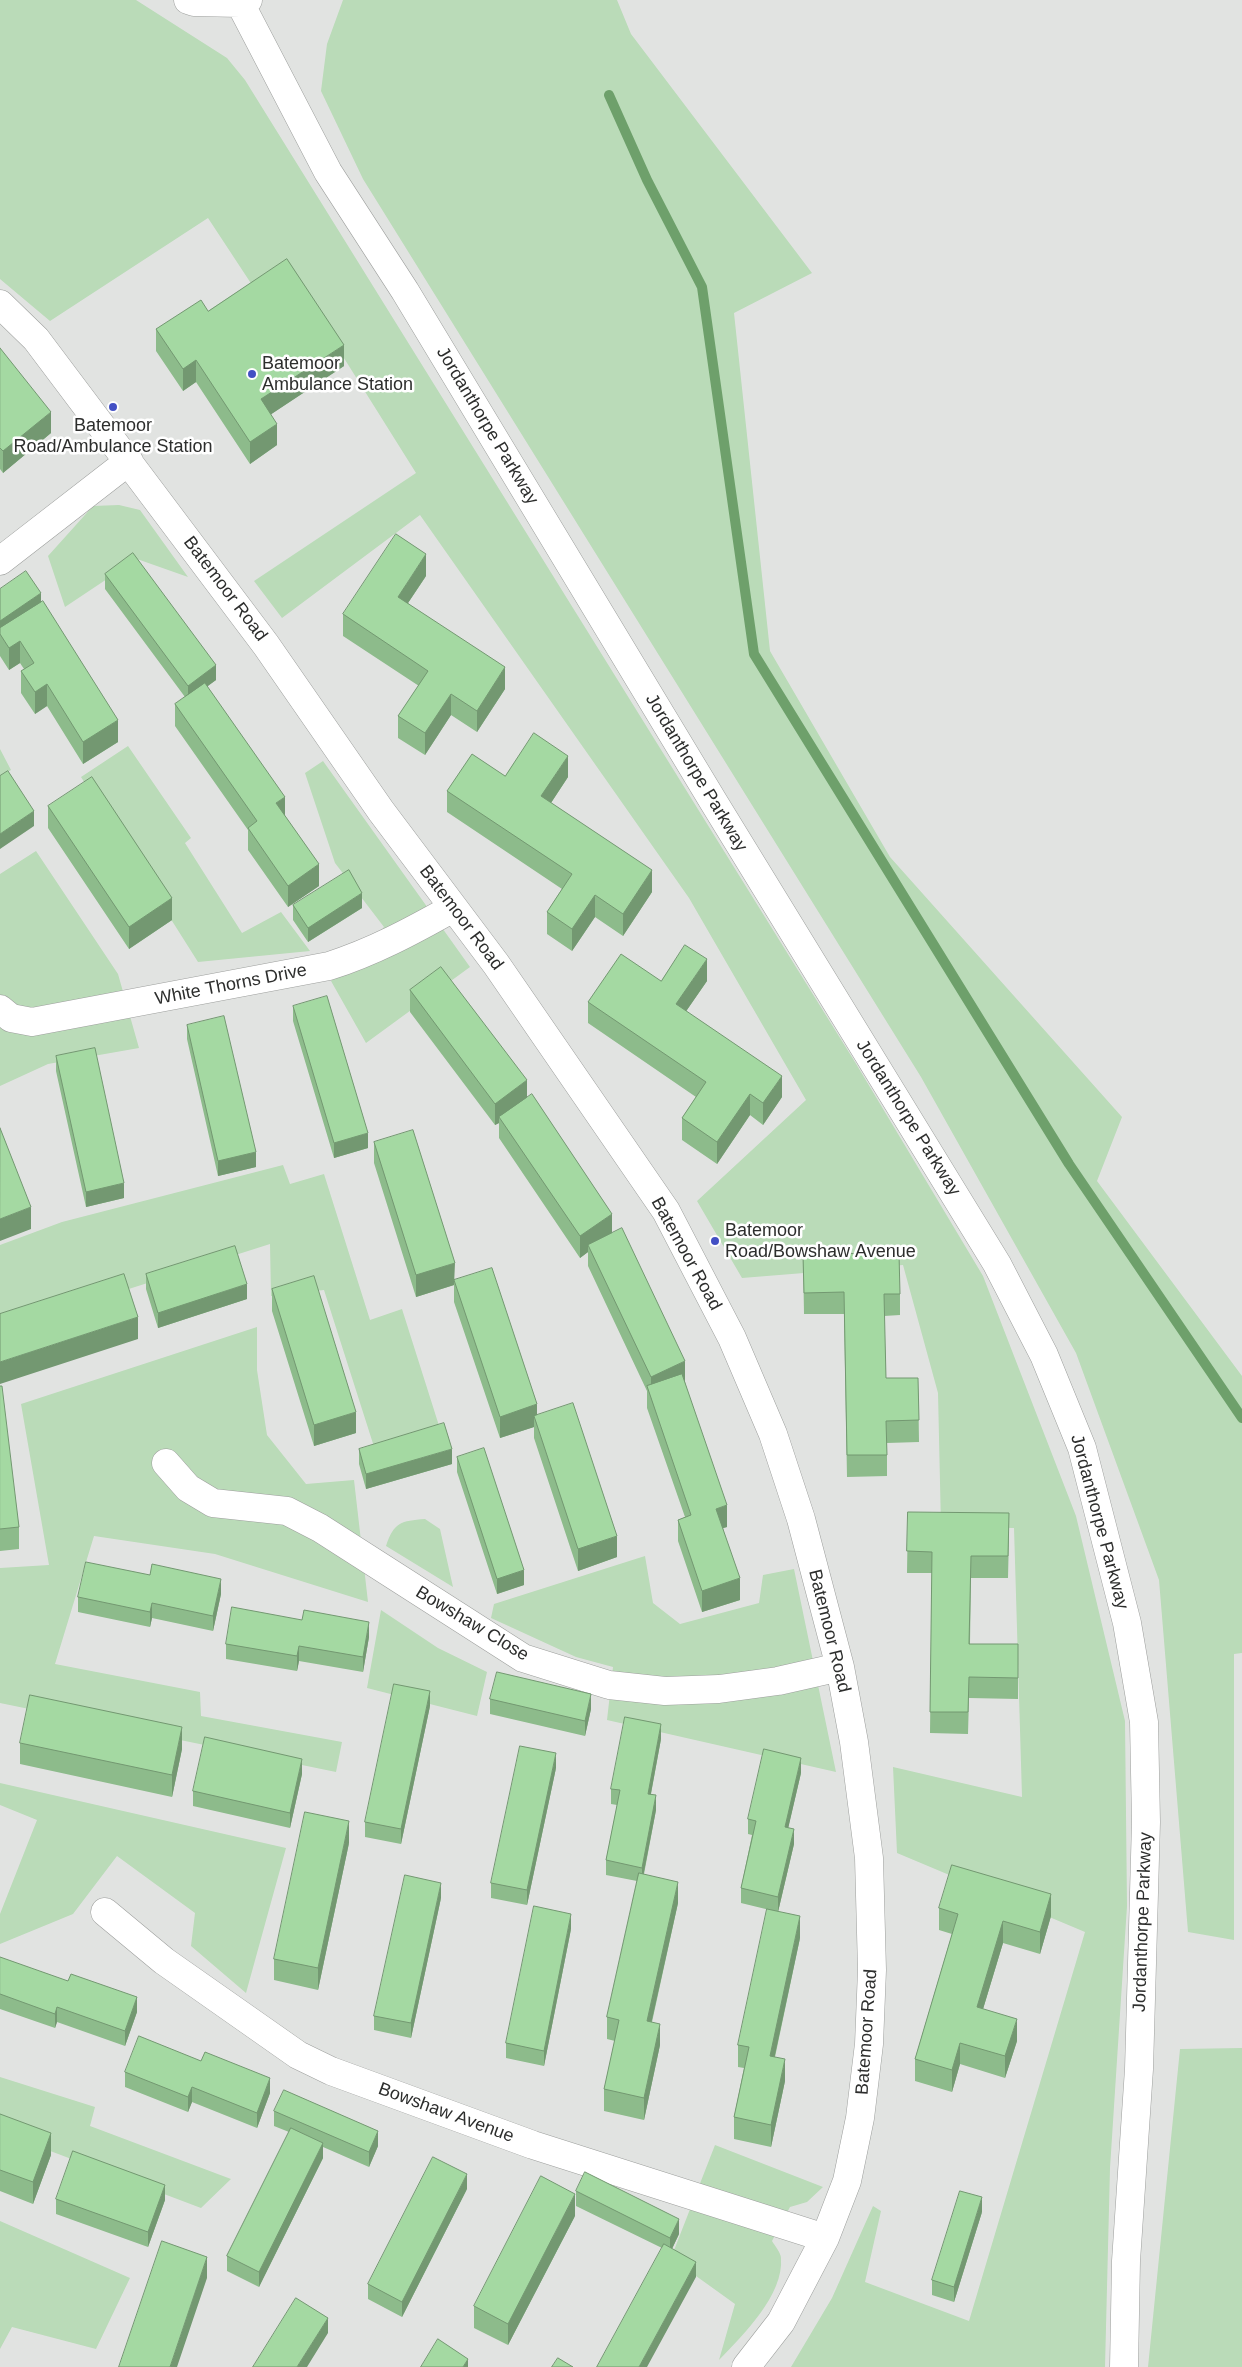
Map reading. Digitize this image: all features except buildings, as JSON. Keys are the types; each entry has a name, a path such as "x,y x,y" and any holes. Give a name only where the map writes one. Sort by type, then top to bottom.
{"street":[{"path":"188,0 194,2 244,2"},
{"name":"Jordanthorpe Parkway","path":"244,2 328,172 405,291 713,801 997,1264 1044,1355 1082,1448 1126,1623 1144,1722 1146,1822 1139,2049 1126,2261 1124,2367"},
{"name":"Batemoor Road","path":"0,304 36,339 266,645 381,811 501,973 666,1211 727,1329 773,1434 802,1519 840,1667 854,1742 869,1858 872,1970 869,2044 860,2118 847,2181 825,2238 781,2322 746,2367"},
{"path":"0,562 129,461"},
{"name":"White Thorns Drive","path":"0,1009 11,1018 32,1022 329,966 362,955 396,940 453,908"},
{"name":"Bowshaw Close","path":"166,1463 188,1488 213,1503 287,1511 320,1528 523,1658 609,1685 665,1691 719,1689 778,1681 840,1667"},
{"name":"Bowshaw Avenue","path":"105,1912 164,1961 298,2055 315,2063 533,2145 825,2238"}],"green space":[{"path":"0,0 136,0 227,58 245,80 855,1062 983,1276 1076,1516 1125,1721 1127,1906 1110,2168 1105,2367 791,2367 832,2298 873,2206 881,2211 865,2282 969,2321 1085,1932 897,1853 893,1767 1022,1797 1014,1528 941,1527 938,1393 903,1265 742,1278 697,1201 806,1100 689,898 420,515 282,618 254,581 416,473 290,272 256,291 208,218 50,321 0,279"},
{"path":"343,0 617,0 631,34 812,273 734,313 770,651 890,857 1122,1117 1097,1181 1242,1376 1242,1653 1234,1654 1234,1940 1188,1932 1159,1580 1076,1353 921,1077 363,179 321,91 327,44"},
{"path":"119,505 140,510 188,577 137,559 65,607 48,556 93,506"},
{"path":"128,746 191,838 185,843 242,933 281,912 310,951 198,962 81,777"},
{"path":"0,749 11,770 0,777"},
{"path":"323,761 470,967 366,1043 331,981 384,927 335,863 305,773"},
{"path":"36,851 118,974 139,1048 48,1064 0,1086 0,874"},
{"path":"283,1165 290,1184 324,1174 370,1320 402,1309 441,1432 376,1453 324,1290 271,1296 270,1244 0,1330 0,1245 62,1222"},
{"path":"257,1327 257,1370 267,1435 306,1484 354,1480 368,1602 215,1554 94,1536 55,1664 200,1692 201,1716 342,1742 336,1772 0,1703 0,1568 49,1565 21,1404"},
{"path":"425,1519 440,1529 453,1587 386,1546 392,1532 400,1524"},
{"path":"645,1556 653,1603 680,1624 759,1603 763,1575 794,1569 836,1772 607,1720 613,1667 576,1657 491,1618 494,1604"},
{"path":"381,1610 438,1648 487,1672 477,1716 367,1688"},
{"path":"0,1783 286,1848 246,1993 191,1946 195,1913 117,1856 73,1914 0,1944 0,1914 37,1820 0,1805"},
{"path":"1242,2048 1242,2367 1148,2367 1180,2049"},
{"path":"0,2077 95,2107 90,2126 231,2179 201,2208 0,2132"},
{"path":"715,2145 823,2187 807,2202 790,2207 772,2241 781,2258 776,2286 760,2314 719,2360 735,2304 671,2258"},
{"path":"0,2221 130,2278 96,2349 12,2327 0,2349"}],"waterway":[{"path":"609,95 647,180 702,287 754,654 1069,1164 1242,1418"}],"place":[{"name":"Batemoor Ambulance Station","path":"252,374"},
{"name":"Batemoor Road/Ambulance Station","path":"113,407"},
{"name":"Batemoor Road/Bowshaw Avenue","path":"715,1241"}]}
